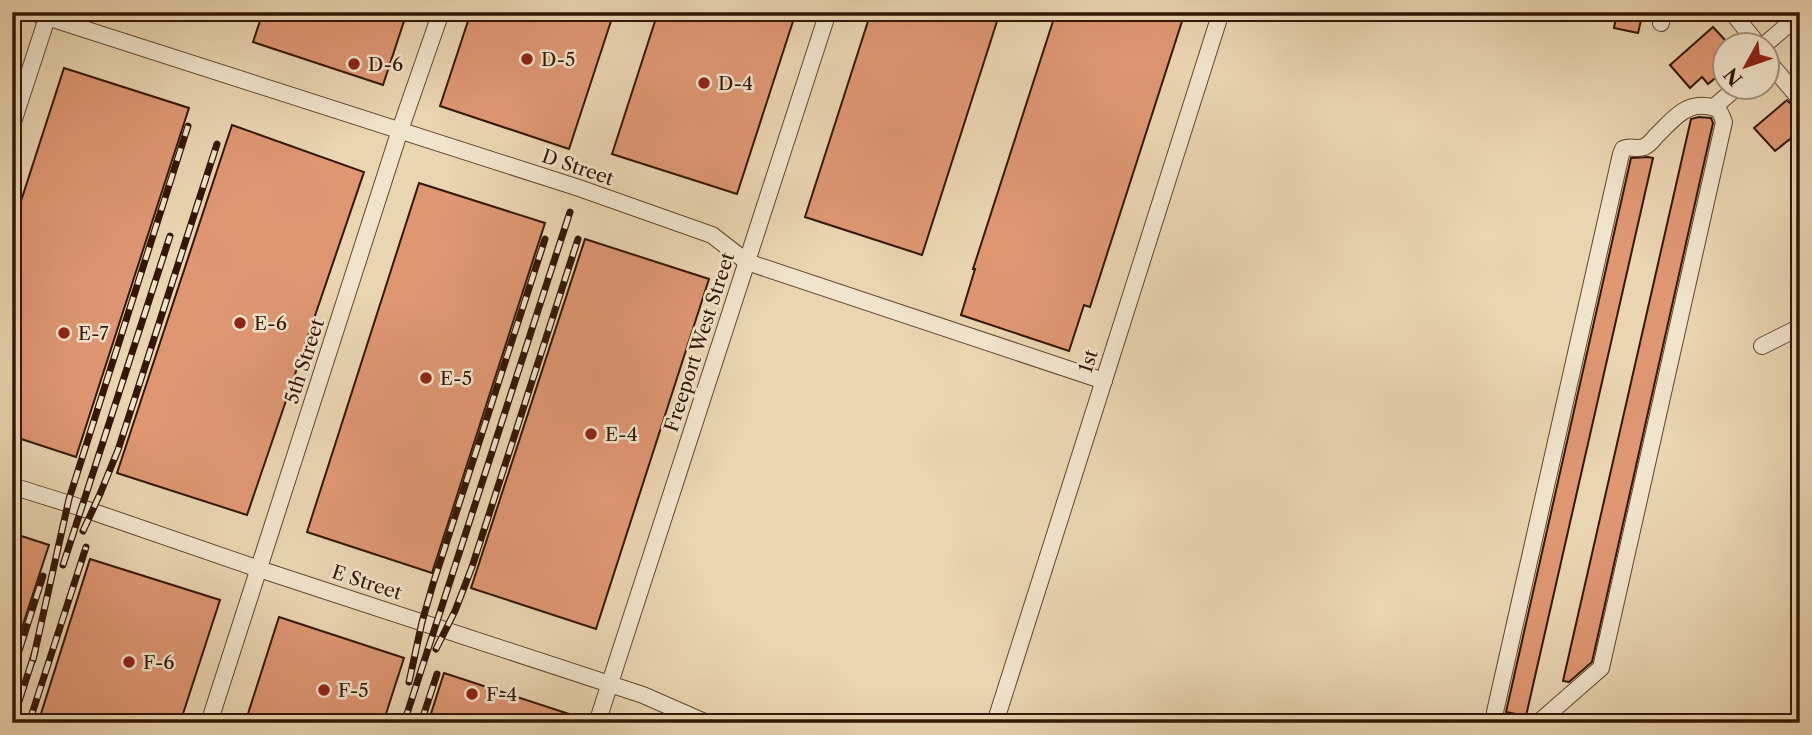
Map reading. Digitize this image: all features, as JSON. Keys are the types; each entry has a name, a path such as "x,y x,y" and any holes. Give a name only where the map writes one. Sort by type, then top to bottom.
{"lane":[{"name":"D Street","path":"30,12 48,15 579,188 712,236 747,262 1104,381"},
{"name":"5th Street","path":"209,723 400,130 441,12"},
{"name":"Freeport West Street","path":"597,723 828,12"},
{"name":"1st","path":"995,723 1221,12"},
{"path":"1732,12 1749,32"},
{"path":"12,125 48,15"},
{"path":"1778,32 1796,18"},
{"path":"1780,75 1800,99"},
{"path":"1714,107 1720,102"},
{"path":"1504,723 1498,721 1494,712 1621,153 1628,146 1637,148 1648,145 1682,111 1692,106 1714,107 1720,111 1724,122 1601,668 1538,723"},
{"path":"1762,346 1800,327"},
{"name":"E Street","path":"12,486 643,695 707,723"}],"building":[{"name":"D-6","path":"263,12 407,12 383,85 253,42"},
{"name":"D-5","path":"471,12 614,12 569,149 440,106"},
{"name":"D-4","path":"658,12 796,12 737,194 612,154"},
{"path":"871,12 1000,12 922,255 805,217"},
{"path":"1056,12 1185,12 1090,307 1084,305 1069,351 961,315 973,269"},
{"path":"1617,12 1643,12 1638,33 1614,28"},
{"path":"1713,27 1718,32 1710,32 1708,84 1702,77 1690,88 1670,65"},
{"name":"E-7","path":"64,68 189,108 76,457 12,436 12,229"},
{"path":"1787,100 1800,113 1800,131 1775,151 1754,128"},
{"path":"1711,118 1713,123 1592,662 1569,682 1563,681 1691,119"},
{"name":"E-6","path":"232,125 364,172 247,515 117,473"},
{"path":"1631,158 1653,158 1526,716 1506,712"},
{"name":"E-5","path":"419,183 545,223 432,573 307,532"},
{"name":"E-4","path":"585,239 709,279 596,629 471,588"},
{"path":"12,533 49,545 14,652 12,652"},
{"name":"F-6","path":"90,559 220,600 180,723 38,723"},
{"name":"F-5","path":"279,617 404,658 383,723 245,723"},
{"name":"F-4","path":"444,673 569,714 566,723 428,723"}],"railway":[{"path":"33,660 69,499 188,126"},
{"path":"83,531 118,450 217,144"},
{"path":"404,723 570,212"},
{"path":"63,565 170,236"},
{"path":"409,682 433,584 545,239"},
{"path":"436,649 455,611 472,567 578,239"},
{"path":"29,723 86,547"},
{"path":"12,673 43,576"},
{"path":"12,723 35,652"},
{"path":"421,723 437,674"}],"place":[{"name":"D-5","path":"527,59"},
{"name":"D-6","path":"354,64"},
{"name":"D-4","path":"704,83"},
{"name":"E-6","path":"240,323"},
{"name":"E-7","path":"64,333"},
{"name":"E-5","path":"426,378"},
{"name":"E-4","path":"591,434"},
{"name":"F-6","path":"129,662"},
{"name":"F-5","path":"324,690"},
{"name":"F-4","path":"472,694"}]}
